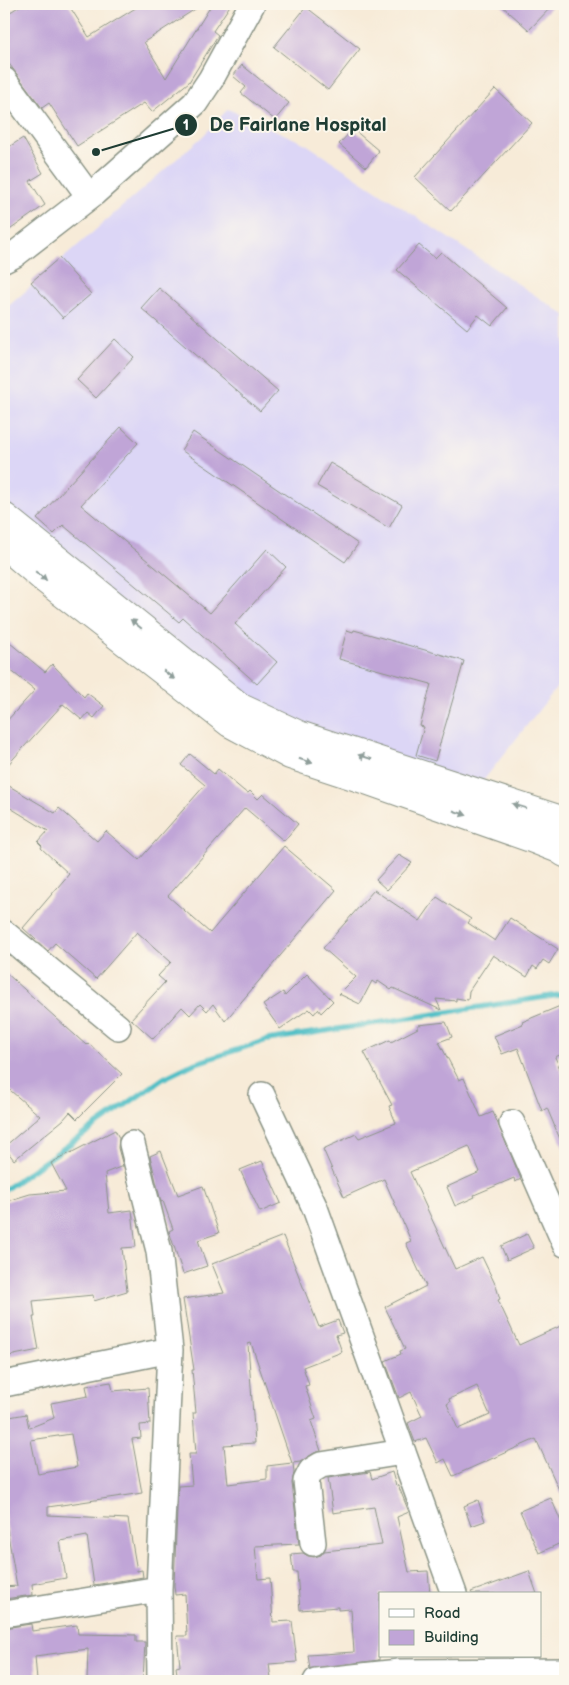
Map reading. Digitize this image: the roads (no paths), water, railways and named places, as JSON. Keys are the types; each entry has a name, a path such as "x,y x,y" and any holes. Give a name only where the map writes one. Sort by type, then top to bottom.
{"main road":[{"path":"4,516 241,708 299,735 565,822"},
{"path":"4,544 46,580 230,723 290,755 512,832 559,849 565,853"}],"street":[{"path":"4,260 94,193 195,103 211,80 252,4"},
{"path":"4,80 89,196 94,193"},
{"path":"4,933 118,1027"},
{"path":"262,1095 315,1208 453,1592"},
{"path":"512,1123 565,1244"},
{"path":"132,1144 159,1251 170,1350 159,1589 160,1681"},
{"path":"4,1384 170,1350"},
{"path":"313,1543 306,1481 311,1471 320,1465 403,1452"},
{"path":"4,1614 159,1589"},
{"path":"316,1681 398,1677 479,1665 565,1672"}],"waterway":[{"path":"4,1190 164,1078 193,1064 267,1040 565,994"}],"place":[{"name":"De Fairlane Hospital","path":"96,152"}]}
